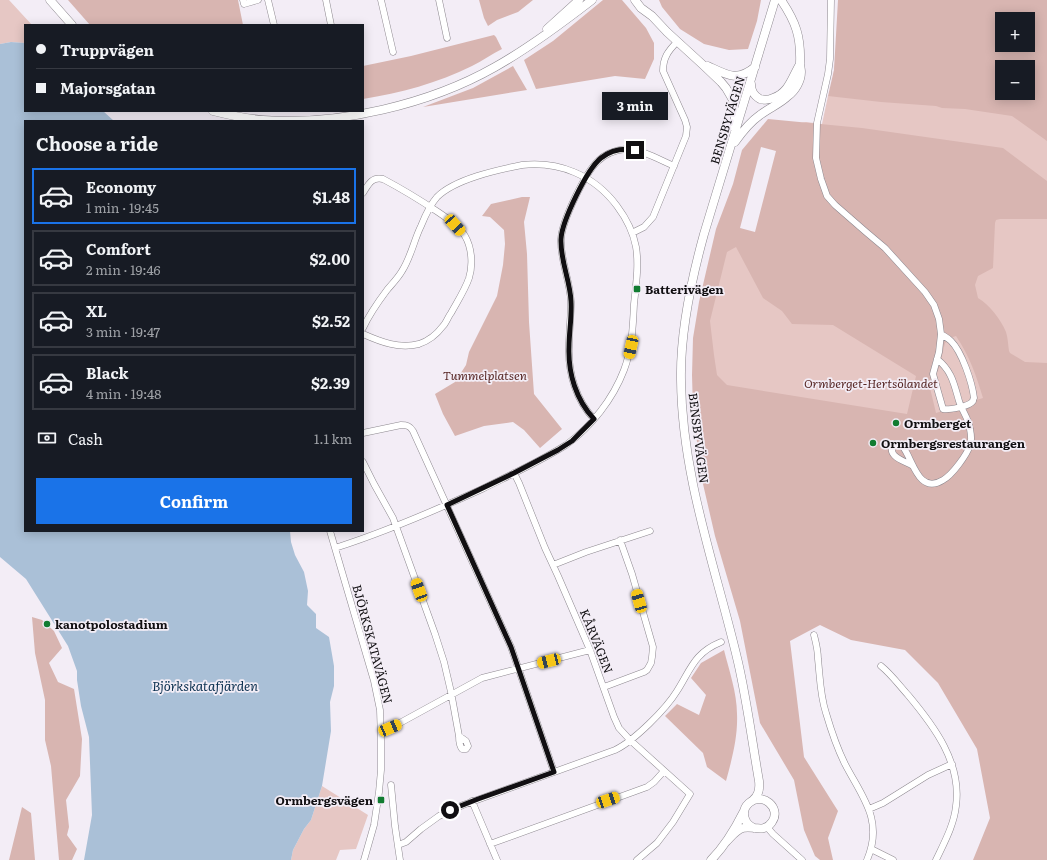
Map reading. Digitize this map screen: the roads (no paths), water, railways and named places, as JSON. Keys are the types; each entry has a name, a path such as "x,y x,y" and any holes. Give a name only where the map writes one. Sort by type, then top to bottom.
{"main road":[{"path":"50,0 71,24"},
{"path":"520,52 524,46 538,36 579,0"},
{"path":"305,120 323,119 367,112 412,102 449,89 488,71 526,49 592,0"},
{"path":"635,0 677,42 721,82 730,94 733,100 735,117 730,151"},
{"path":"642,0 652,16"},
{"name":"BENSBYVÄGEN","path":"753,800 758,795 760,788 756,764 738,661 697,506 682,413 681,379 683,338 694,273 704,234 776,0"},
{"path":"730,151 736,140 751,122 791,94 796,87 800,76 800,46 797,31 790,14 781,0"},
{"path":"702,64 731,76 743,75 755,67"},
{"path":"751,82 753,92 758,98 766,100 775,98 788,87 800,64"},
{"path":"217,112 262,120"},
{"name":"BENSBYVÄGEN","path":"756,764 761,781 772,806"},
{"path":"711,860 726,842 741,829 746,827 762,829 767,827 772,822 774,811 769,802 759,799 753,800 748,804 726,842"},
{"path":"745,808 745,819 749,825 754,828"}],"street":[{"path":"243,0 244,4 258,0"},
{"path":"268,0 274,24"},
{"path":"326,0 331,24"},
{"path":"381,0 393,52"},
{"path":"439,0 447,38"},
{"path":"831,0 830,59 817,123 816,158 820,179 827,196 835,205 880,243 931,300 937,312 941,334 933,378 943,409 946,410 972,403 974,400 974,395 964,362 951,341 941,334"},
{"path":"632,233 644,227 653,217 686,136 687,124 684,115 663,71 666,54 677,42"},
{"path":"594,419 584,408 573,384 571,374 569,351 571,298 561,243 565,224 574,199 594,164 610,153 626,149 635,150 674,166"},
{"path":"335,548 396,526 447,505 566,446 582,432 609,400 625,369 631,347 637,263 636,247 632,233 623,213 613,200 597,185 586,177 575,172 554,166 538,164 522,165 477,176 448,188 430,207 420,227 403,271 386,291 364,326"},
{"path":"364,191 371,180 376,178 383,179 417,198 455,225 465,236 470,250 471,265 469,278 444,326 431,338 419,344 402,346 382,342 364,334"},
{"path":"912,466 925,482 932,484 938,483 944,480 956,468 970,445 971,440 969,425 954,385 948,370 937,359"},
{"path":"364,433 407,425 416,435 511,647 554,772"},
{"path":"364,464 393,518 435,634 444,662 459,736"},
{"name":"KÅRVÄGEN","path":"514,473 590,650 619,728 630,740 690,794 673,822 657,843 637,860"},
{"path":"553,565 620,540 650,531"},
{"name":"BJÖRKSKATAVÄGEN","path":"330,532 374,681 379,704 381,729 381,770 379,792 374,825 364,860"},
{"path":"604,687 644,672 648,668 652,657 652,643 632,574 620,540"},
{"path":"814,635 818,657 820,691 826,713 843,759 864,796 872,819 873,830 871,849 867,860"},
{"path":"398,845 406,842 439,816 472,801 615,750 624,745 665,708 677,692 690,668 699,657 710,648 721,642"},
{"path":"381,729 390,728 398,724 482,678 590,650"},
{"path":"881,666 891,675 929,721 948,754 956,778 956,806 951,828 936,860"},
{"path":"869,809 883,803 928,775 952,764"},
{"path":"490,844 647,787 664,771"},
{"path":"391,785 394,826 400,860"},
{"path":"472,801 497,860"},
{"path":"767,827 802,860"},
{"path":"871,849 893,860"}],"water":[{"name":"Björkskatafjärden","path":"11,42 24,43 24,112 104,112 113,120 24,120 24,532 290,532 295,555 304,572 308,591 307,605 316,614 316,628 329,637 334,666 334,686 330,702 331,731 322,786 311,820 304,829 293,850 291,860 84,860 92,815 89,737 81,706 77,671 68,646 26,579 0,557 0,44"}],"place":[{"name":"Batterivägen","path":"637,289"},
{"name":"Ormberget","path":"896,423"},
{"name":"Ormbergsrestaurangen","path":"873,443"},
{"name":"kanotpolostadium","path":"47,624"},
{"name":"Ormbergsvägen","path":"381,800"}],"park label":[{"name":"Tummelplatsen","path":"485,375"},
{"name":"Ormberget-Hertsölandet","path":"871,383"}]}
